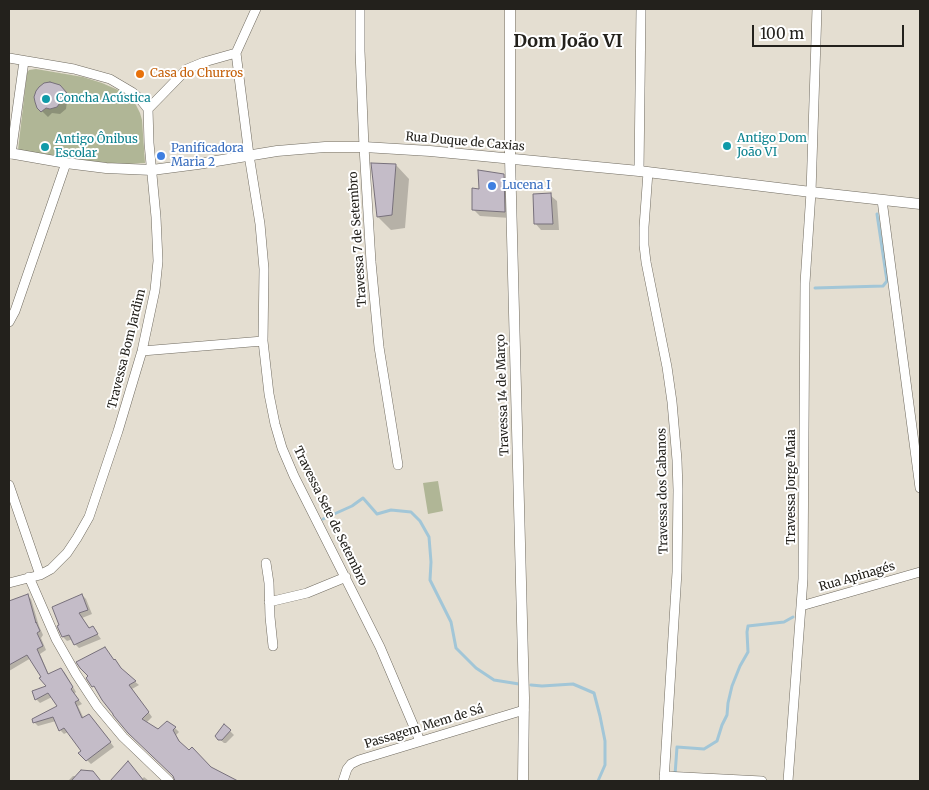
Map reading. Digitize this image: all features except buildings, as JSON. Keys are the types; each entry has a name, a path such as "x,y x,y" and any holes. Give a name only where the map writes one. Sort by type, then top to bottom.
{"street":[{"path":"9,58 110,79 132,92 148,109 188,70 204,62 236,53 256,9"},
{"name":"Travessa 7 de Setembro","path":"360,9 360,51 369,229 379,347 398,465"},
{"name":"Travessa 14 de Março","path":"510,9 510,158 524,710 523,781"},
{"name":"Travessa dos Cabanos","path":"641,9 644,245 672,402 678,480 677,572 664,778"},
{"name":"Travessa Jorge Maia","path":"788,781 803,579 806,283 811,192 816,9"},
{"name":"Travessa Sete de Setembro","path":"236,53 249,155 258,204 264,269 264,341 269,394 275,424 282,448 294,476 380,647 420,741"},
{"path":"10,153 24,61"},
{"name":"Travessa Bom Jardim","path":"9,583 40,575 50,569 67,553 77,538 89,517 142,351 155,290 158,260 148,109"},
{"name":"Rua Duque de Caxias","path":"10,153 106,168 152,170 304,148 364,147 510,158 643,171 920,204"},
{"path":"9,322 15,311 66,163"},
{"path":"882,200 920,488"},
{"path":"142,351 264,341"},
{"path":"9,485 40,575"},
{"path":"266,563 273,646"},
{"name":"Rua Apinagés","path":"801,606 920,572"},
{"path":"28,577 56,638 97,706 123,737 169,781"},
{"path":"269,602 307,593 346,578"},
{"name":"Passagem Mem de Sá","path":"343,781 346,769 359,760 524,710"},
{"path":"664,778 762,781"}],"green space":[{"path":"36,69 83,77 125,93 136,105 142,120 145,163 108,165 18,150 27,73 29,70"},
{"path":"438,481 443,511 428,514 423,483"}],"waterway":[{"path":"815,288 883,286 887,281 877,214"},
{"path":"323,519 352,506 363,498 377,514 391,510 411,512 420,521 429,537 430,580 451,622 456,648 476,668 494,680 519,684"},
{"path":"675,775 677,747 704,749 717,741 727,715 732,686 748,652 748,626 784,622 793,617"},
{"path":"531,685 573,684 594,693 605,741 605,765 598,781"}],"place":[{"name":"Casa do Churros","path":"140,74"},
{"name":"Concha Acústica","path":"46,99"},
{"name":"Antigo Dom João VI","path":"727,146"},
{"name":"Antigo Ônibus Escolar","path":"45,147"},
{"name":"Panificadora Maria 2","path":"161,156"},
{"name":"Lucena I","path":"492,186"}],"district":[{"name":"Dom João VI","path":"568,42"}]}
